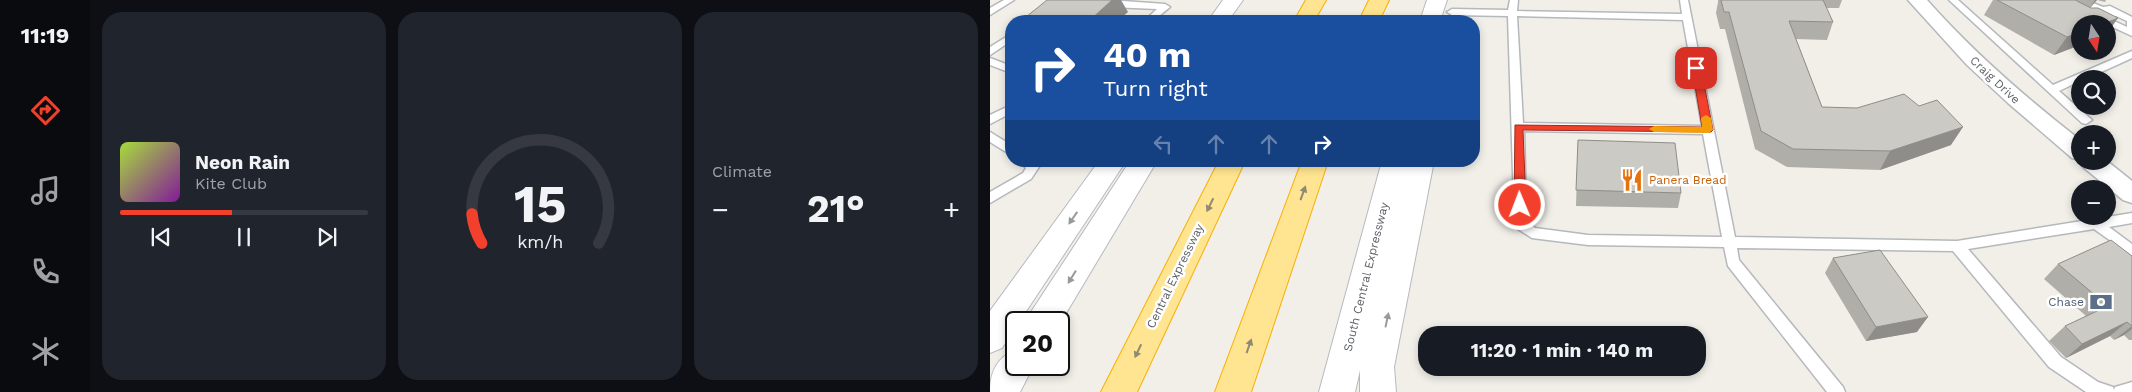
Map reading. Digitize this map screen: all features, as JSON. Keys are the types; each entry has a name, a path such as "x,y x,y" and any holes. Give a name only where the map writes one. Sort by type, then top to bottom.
{"highway":[{"path":"1307,15 1316,0"},
{"path":"1372,15 1378,0"},
{"name":"Central Expressway","path":"1119,392 1229,167"},
{"path":"1233,392 1313,167"}],"main road":[{"path":"1223,15 1234,0"},
{"path":"1242,15 1252,0"},
{"path":"1432,15 1437,0"},
{"path":"990,338 1109,167"},
{"path":"1050,311 1140,167"},
{"name":"South Central Expressway","path":"1337,392 1393,167"},
{"path":"1373,384 1420,167"},
{"path":"1000,392 1010,376"}],"street":[{"name":"Craig Drive","path":"1917,0 1961,48 1996,81 2071,144"},
{"path":"2102,170 2132,194"}],"lane":[{"path":"990,12 1010,0"},
{"path":"1514,0 1512,14 1520,205 1523,226 1532,233 1588,240 1957,246 2090,225"},
{"path":"1684,0 1732,262 1838,392"},
{"path":"1953,0 2086,120"},
{"path":"1108,3 1165,7 1155,15"},
{"path":"1452,11 1688,17"},
{"path":"2092,11 2131,24"},
{"path":"2092,11 2132,33"},
{"path":"2116,30 2132,33"},
{"path":"990,52 1005,41"},
{"path":"2052,90 2132,54"},
{"path":"990,61 1005,67"},
{"path":"990,120 1005,111"},
{"path":"1518,127 1708,130"},
{"path":"990,136 1005,147"},
{"path":"990,198 1027,176 1033,167"},
{"path":"2116,221 2132,218"},
{"path":"2097,225 2132,251"},
{"path":"1957,246 2055,362 2094,388 2107,392"},
{"path":"2121,392 2132,390"}],"building":[{"path":"1047,0 1112,0 1096,15 1028,15"},
{"path":"1721,0 1823,0 1833,22 1789,21 1822,107 1857,108 1904,94 1919,106 1937,100 1963,127 1890,151 1793,149 1761,131 1729,12 1724,12"},
{"path":"1997,0 2076,0 2091,8 2098,8 2112,15 2071,15 2071,35 2067,37"},
{"path":"1578,140 1675,143 1681,193 1576,190"},
{"path":"2111,240 2132,256 2132,326 2127,322 2082,344 2065,326 2108,306 2058,264"},
{"path":"1880,250 1928,317 1876,327 1833,258"}],"slow traffic":[{"path":"1654,129 1708,130 1706,118"}],"place":[{"name":"Panera Bread","path":"1632,180"},
{"name":"Chase","path":"2101,302"}],"route":[{"path":"1520,205 1518,127 1708,130 1696,68"}]}
